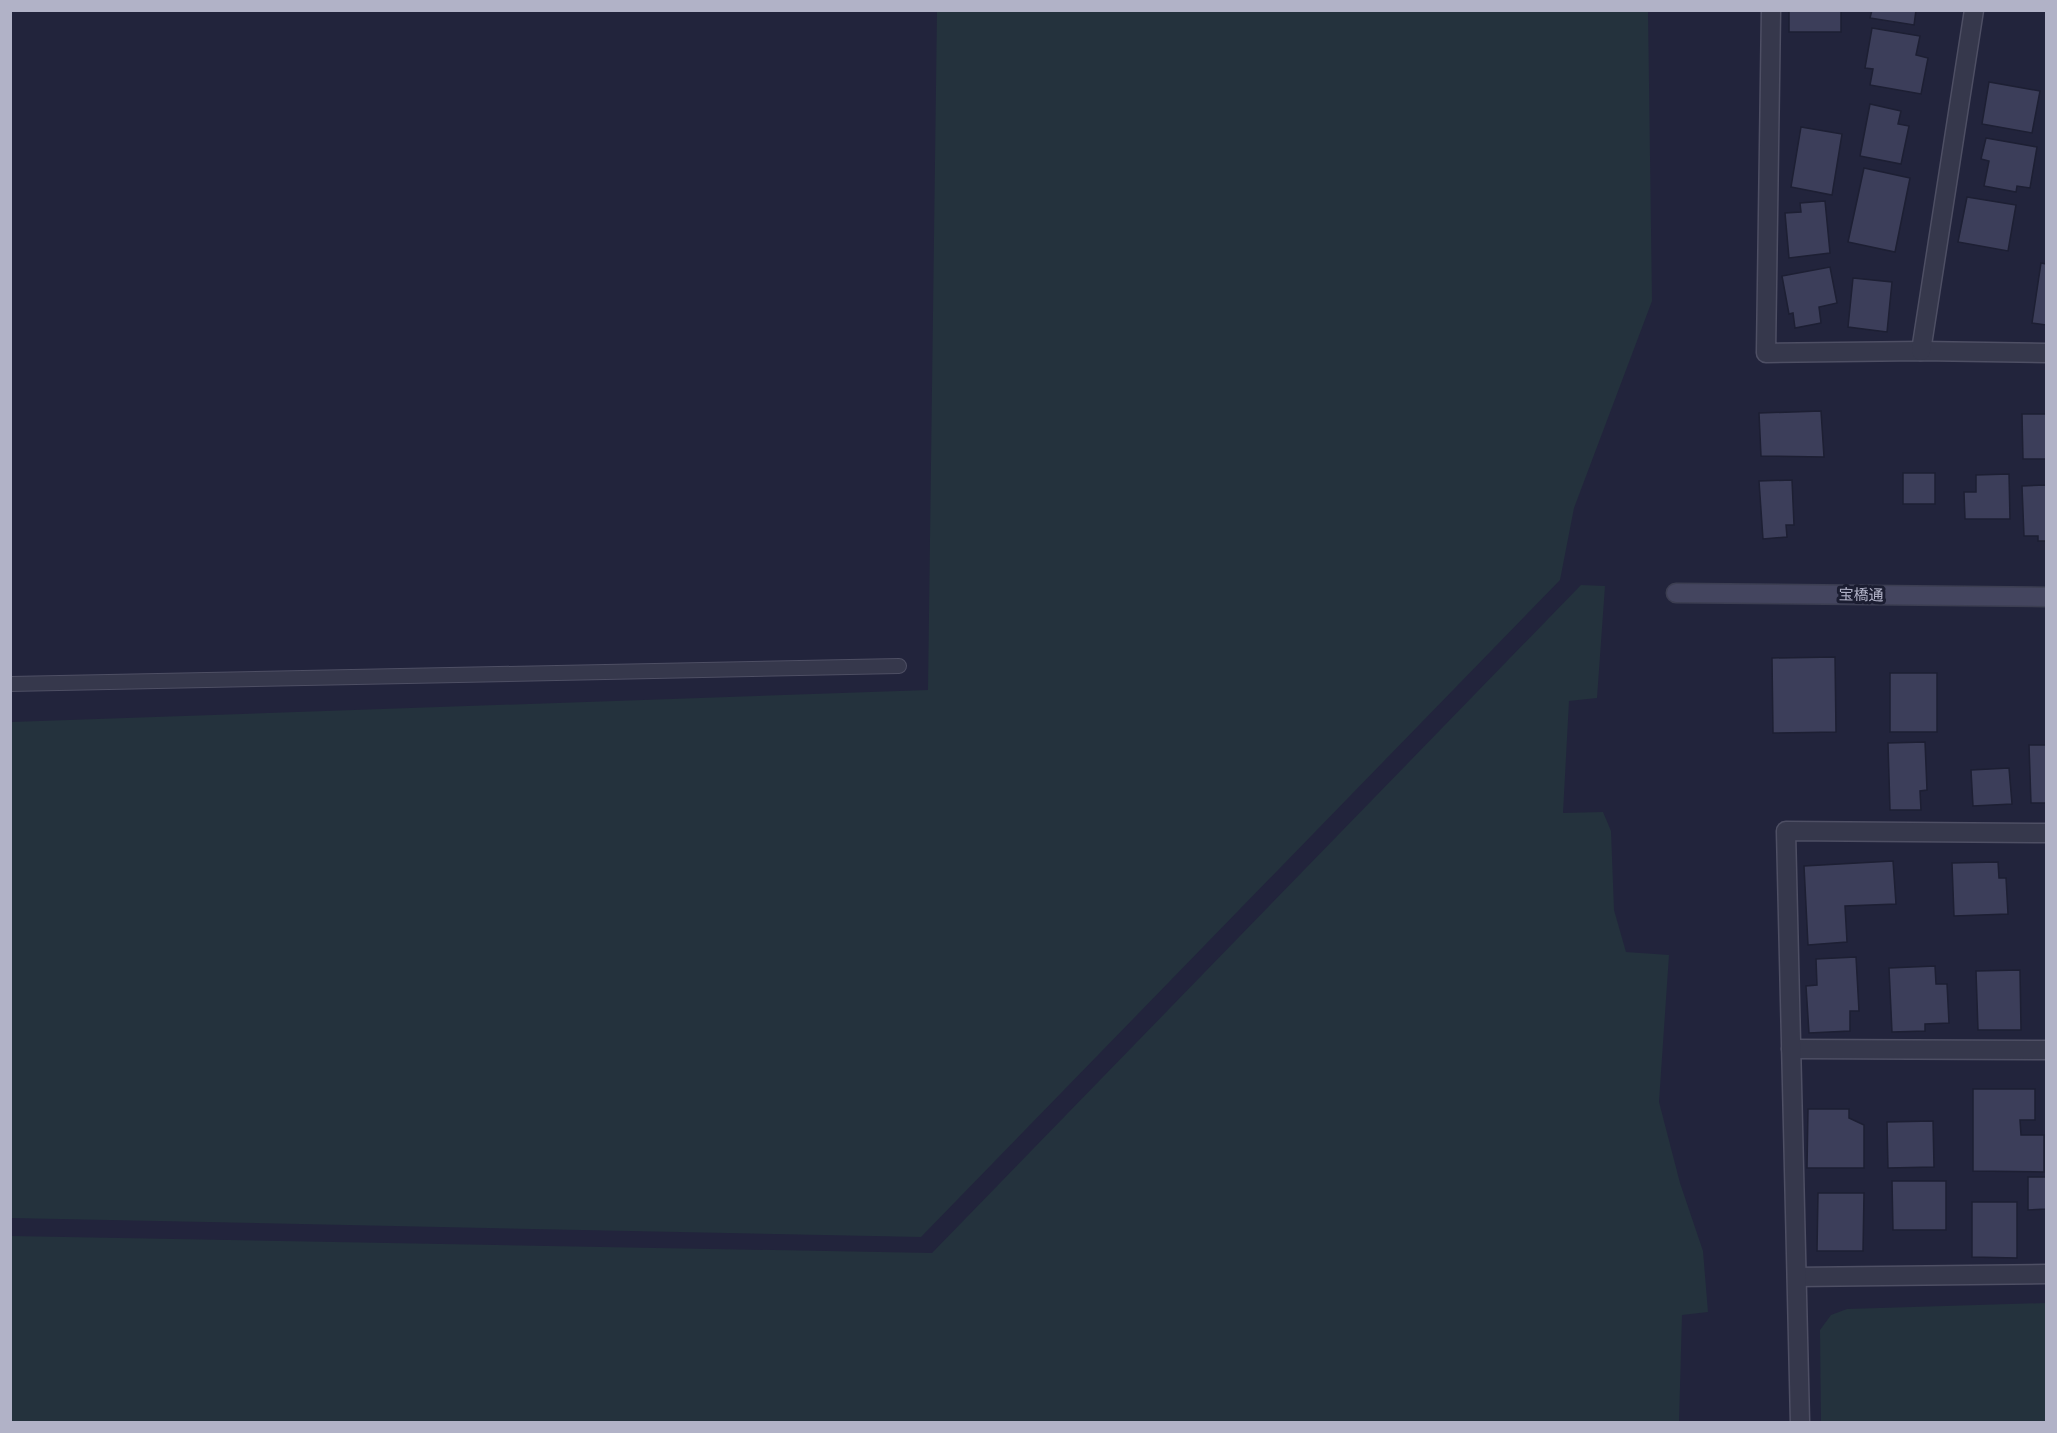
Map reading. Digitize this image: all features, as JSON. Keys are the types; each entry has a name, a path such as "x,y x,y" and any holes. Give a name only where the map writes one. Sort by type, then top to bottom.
{"street":[{"path":"1771,10 1766,353 1921,351 2046,353"},
{"path":"1921,351 1974,10"},
{"name":"宝橋通","path":"1676,593 2046,597"},
{"path":"1800,1422 1786,831 2046,833"},
{"path":"1791,1049 2046,1050"},
{"path":"1797,1278 2046,1274"}],"lane":[{"path":"10,684 899,666"}],"shaded area":[{"path":"937,11 1648,11 1652,301 1574,508 1560,580 921,1237 11,1218 11,722 928,690"},
{"path":"1581,585 1605,586 1597,698 1569,701 1563,813 1603,812 1611,831 1614,910 1626,952 1669,955 1659,1102 1680,1183 1703,1251 1708,1312 1682,1315 1679,1422 11,1422 11,1236 932,1253"},
{"path":"2046,1303 2046,1422 1821,1422 1820,1330 1831,1315 1847,1309"}],"building":[{"path":"1789,10 1841,10 1841,32 1789,32"},
{"path":"1872,10 1916,10 1914,25 1870,18"},
{"path":"1872,28 1920,36 1916,55 1928,58 1921,94 1870,85 1873,69 1865,68"},
{"path":"1989,82 2040,91 2032,133 1982,124"},
{"path":"1870,104 1901,111 1898,124 1909,126 1901,164 1860,156"},
{"path":"1801,127 1842,134 1832,195 1791,187"},
{"path":"1986,138 2037,147 2030,188 2017,186 2016,192 1984,186 1989,161 1981,159"},
{"path":"1864,168 1910,178 1895,252 1848,242"},
{"path":"1967,197 2016,205 2008,251 1958,242"},
{"path":"1825,201 1830,253 1789,258 1785,213 1801,212 1800,203"},
{"path":"2041,263 2046,264 2046,325 2032,323"},
{"path":"1830,267 1837,303 1819,307 1821,323 1795,328 1793,313 1789,314 1782,276"},
{"path":"1853,278 1892,282 1887,332 1848,327"},
{"path":"1821,411 1824,457 1761,456 1759,413"},
{"path":"2022,414 2046,414 2046,459 2023,459"},
{"path":"1903,473 1935,473 1935,504 1903,504"},
{"path":"2009,474 2010,519 1965,519 1964,492 1976,492 1976,475"},
{"path":"1792,480 1794,525 1786,525 1787,537 1763,539 1759,481"},
{"path":"2046,485 2046,541 2038,541 2038,536 2024,536 2022,486"},
{"path":"1835,657 1836,732 1773,733 1772,658"},
{"path":"1890,673 1937,673 1937,732 1890,732"},
{"path":"1925,742 1927,790 1920,791 1921,810 1890,810 1888,743"},
{"path":"2029,745 2046,745 2046,803 2031,803"},
{"path":"2009,768 2012,804 1973,806 1971,770"},
{"path":"1893,861 1896,904 1845,906 1847,942 1808,945 1804,866"},
{"path":"1998,862 1999,878 2006,878 2008,914 1954,916 1952,863"},
{"path":"1856,957 1859,1011 1850,1011 1850,1031 1809,1033 1806,986 1817,985 1816,959"},
{"path":"1935,966 1936,984 1947,984 1949,1023 1925,1024 1925,1031 1892,1032 1889,968"},
{"path":"2020,970 2021,1030 1978,1030 1976,971"},
{"path":"1973,1089 2035,1089 2035,1120 2020,1120 2021,1135 2044,1135 2044,1172 1973,1171"},
{"path":"1808,1109 1849,1109 1849,1118 1864,1125 1864,1168 1807,1168"},
{"path":"1933,1121 1934,1167 1888,1168 1887,1122"},
{"path":"2028,1177 2046,1177 2046,1209 2028,1210"},
{"path":"1892,1181 1946,1181 1946,1230 1893,1230"},
{"path":"1818,1193 1864,1193 1863,1251 1817,1251"},
{"path":"1972,1202 2017,1202 2017,1258 1972,1257"}]}
